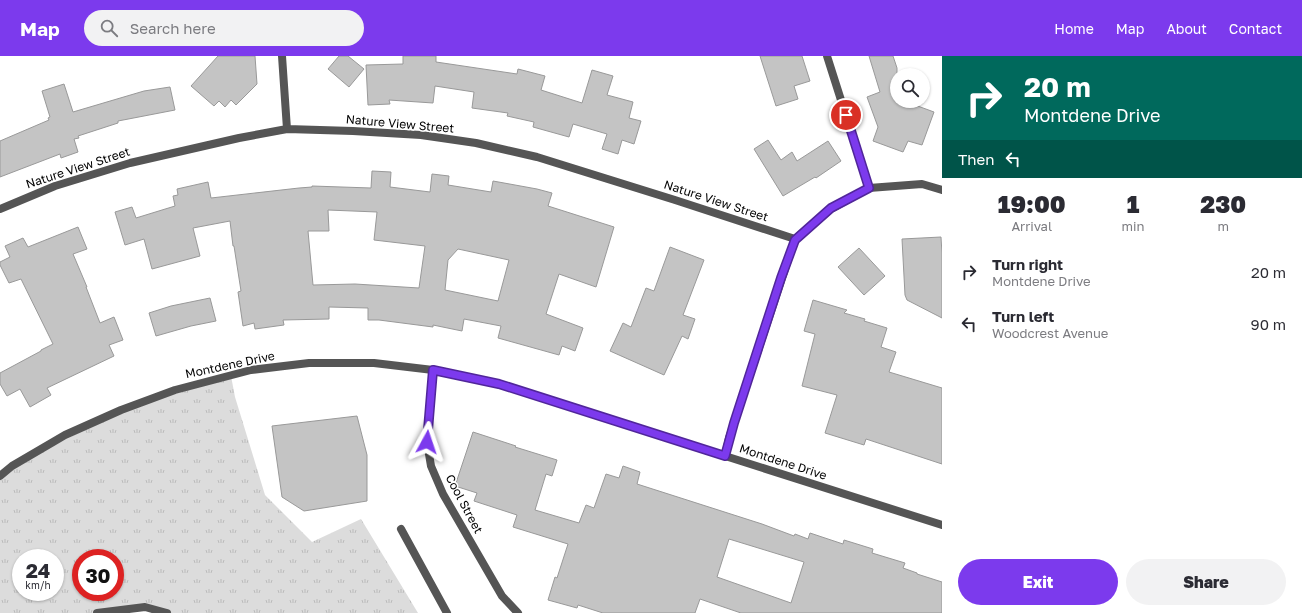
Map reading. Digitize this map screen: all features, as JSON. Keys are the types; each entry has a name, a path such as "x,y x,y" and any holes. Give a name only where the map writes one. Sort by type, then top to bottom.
{"street":[{"path":"282,56 287,129"},
{"path":"827,56 869,188"},
{"name":"Nature View Street","path":"0,209 55,186 130,162 287,129 353,131 414,135 476,143 537,157 683,202 795,240"},
{"path":"725,456 781,278 795,240 831,208 869,188 922,184 942,190"},
{"name":"Montdene Drive","path":"0,476 12,466 65,436 121,410 175,390 252,370 308,362 374,363 433,370 499,384 942,525"},
{"name":"Cool Street","path":"433,370 427,442 431,466 443,494 502,596 518,613"},
{"path":"401,529 447,613"},
{"path":"97,613 146,607 167,613"}],"green space":[{"path":"231,376 235,397 265,495 312,542 361,519 418,613 165,613 145,608 99,613 0,613 0,477 12,467 121,411"}],"building":[{"path":"218,56 255,56 257,84 236,105 231,100 225,107 219,101 214,106 191,86"},
{"path":"339,56 348,56 364,69 349,87 328,69"},
{"path":"403,56 436,56 436,62 517,74 518,69 545,76 541,90 582,103 592,70 613,76 607,95 633,102 629,118 641,121 634,144 622,140 618,154 602,149 607,134 573,124 569,137 533,127 534,122 507,116 508,113 472,108 474,92 435,86 433,103 389,100 390,104 368,105 366,65 403,64"},
{"path":"760,56 802,56 810,81 794,86 798,99 776,106"},
{"path":"869,56 893,56 897,68 890,68 890,108 923,108 934,112 922,145 908,141 903,152 873,141 878,127 867,97 880,92"},
{"path":"64,84 73,112 144,91 170,87 175,110 118,121 118,123 78,136 79,138 74,139 78,152 61,158 60,154 0,177 0,141 49,120 48,118 50,117 42,91"},
{"path":"768,140 781,160 792,152 797,161 828,141 841,161 816,178 815,177 783,196 754,149"},
{"path":"372,171 391,172 390,187 430,192 432,174 449,176 448,185 491,192 493,181 552,193 548,206 614,227 596,287 559,274 546,314 583,328 575,351 562,346 559,355 498,338 501,326 464,319 462,331 433,325 433,327 368,320 368,308 329,307 329,319 283,320 284,325 255,329 254,323 243,326 238,292 241,291 230,221 193,228 200,256 152,269 144,239 125,245 115,212 132,207 136,218 175,206 173,196 178,195 177,189 208,182 211,198 312,186 371,188","holes":["328,210 377,212 374,240 425,246 419,288 355,284 313,285 308,231 329,231","458,249 509,260 498,301 445,290 448,260"]},
{"path":"78,227 87,249 73,254 100,323 114,317 123,340 109,345 114,356 47,388 51,395 30,407 20,389 7,396 0,384 0,373 53,344 21,279 9,283 0,262 10,257 5,246 23,238 28,247"},
{"path":"941,237 942,318 907,300 905,295 902,239"},
{"path":"670,247 704,260 683,315 695,319 688,339 682,336 664,375 610,351 623,323 631,327 646,288 654,291"},
{"path":"859,248 885,276 864,295 838,267"},
{"path":"210,298 216,321 191,326 156,336 149,313 171,306"},
{"path":"813,300 847,310 844,313 865,319 864,321 887,328 881,347 896,352 889,372 942,388 942,464 866,439 864,445 825,433 837,395 802,386 815,334 804,331"},
{"path":"357,416 367,455 367,501 304,511 282,497 272,426"},
{"path":"473,432 557,460 552,476 546,474 535,510 579,523 586,505 594,508 606,474 619,478 623,466 640,472 637,484 762,524 794,536 795,534 808,539 810,533 843,544 844,540 873,549 872,553 905,563 903,568 942,582 942,613 741,613 700,599 695,613 603,613 578,605 577,608 548,600 568,544 513,527 517,515 474,501 477,493 455,486","holes":["729,539 804,562 791,603 717,577"]}],"route":[{"path":"427,442 433,370 499,384 725,456 729,438 781,278 795,240 831,208 869,188 846,115"}]}
